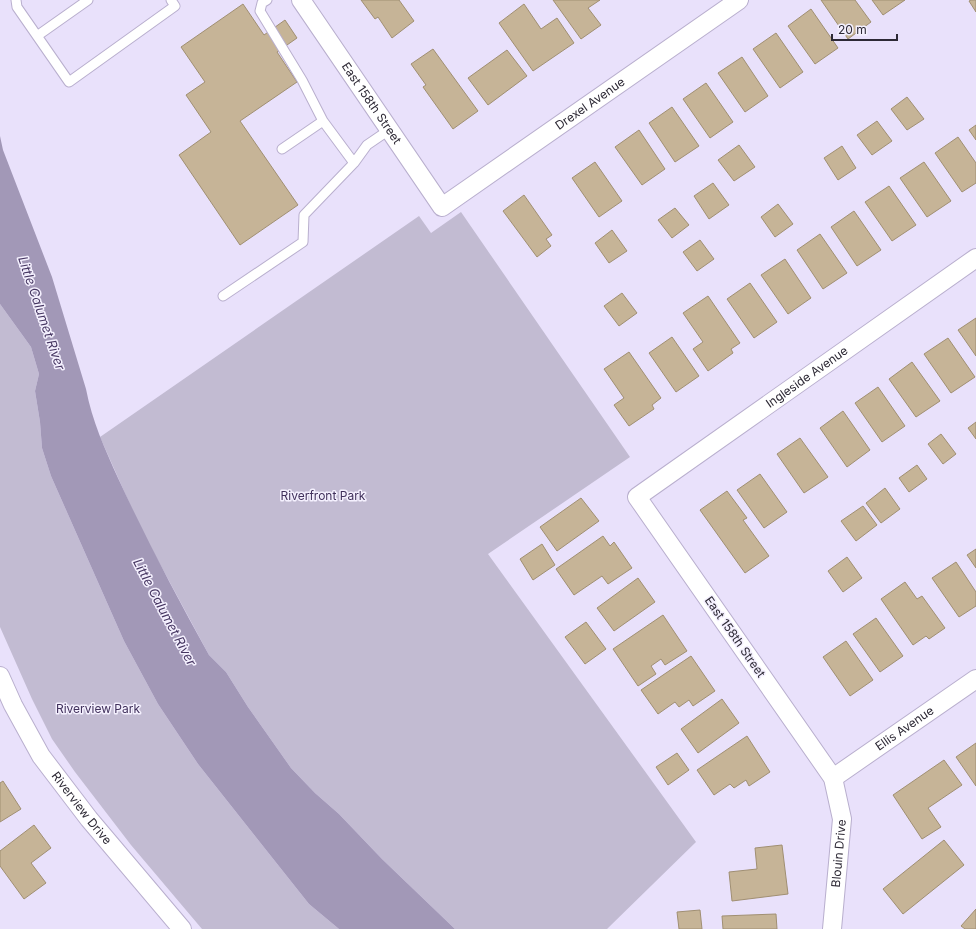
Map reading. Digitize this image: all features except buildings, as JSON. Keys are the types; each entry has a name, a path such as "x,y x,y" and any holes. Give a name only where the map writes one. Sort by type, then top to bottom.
{"street":[{"name":"East 158th Street","path":"301,0 442,207"},
{"name":"Drexel Avenue","path":"442,207 739,0"},
{"name":"Ingleside Avenue","path":"637,497 976,258"},
{"name":"East 158th Street","path":"637,497 833,778"},
{"name":"Riverview Drive","path":"0,676 13,705 41,756 89,819 182,929"},
{"name":"Ellis Avenue","path":"833,778 976,679"},
{"name":"Blouin Drive","path":"832,929 842,819 833,778"}],"lane":[{"path":"16,0 18,7 69,82 173,3"},
{"path":"37,36 88,0"},
{"path":"267,0 262,3 260,11 302,80 323,121 354,163"},
{"path":"282,149 323,121"},
{"path":"223,296 303,242 304,215 354,163 367,145 389,130"}],"green space":[{"name":"Riverfront Park","path":"461,212 630,457 488,554 696,842 607,929 455,929 382,859 339,814 315,793 291,768 248,707 226,672 209,655 140,527 100,437 419,216 431,233"},
{"name":"Riverview Park","path":"0,304 31,347 39,374 35,391 42,448 51,476 124,641 158,704 198,764 309,904 339,929 202,929 131,845 75,772 52,739 32,699 0,627"}],"water":[{"name":"Little Calumet River","path":"0,136 3,150 52,277 95,424 118,478 151,546 209,655 226,672 248,707 291,768 455,929 339,929 309,904 198,764 158,704 124,641 51,476 42,448 35,391 39,374 31,347 0,304"}]}
